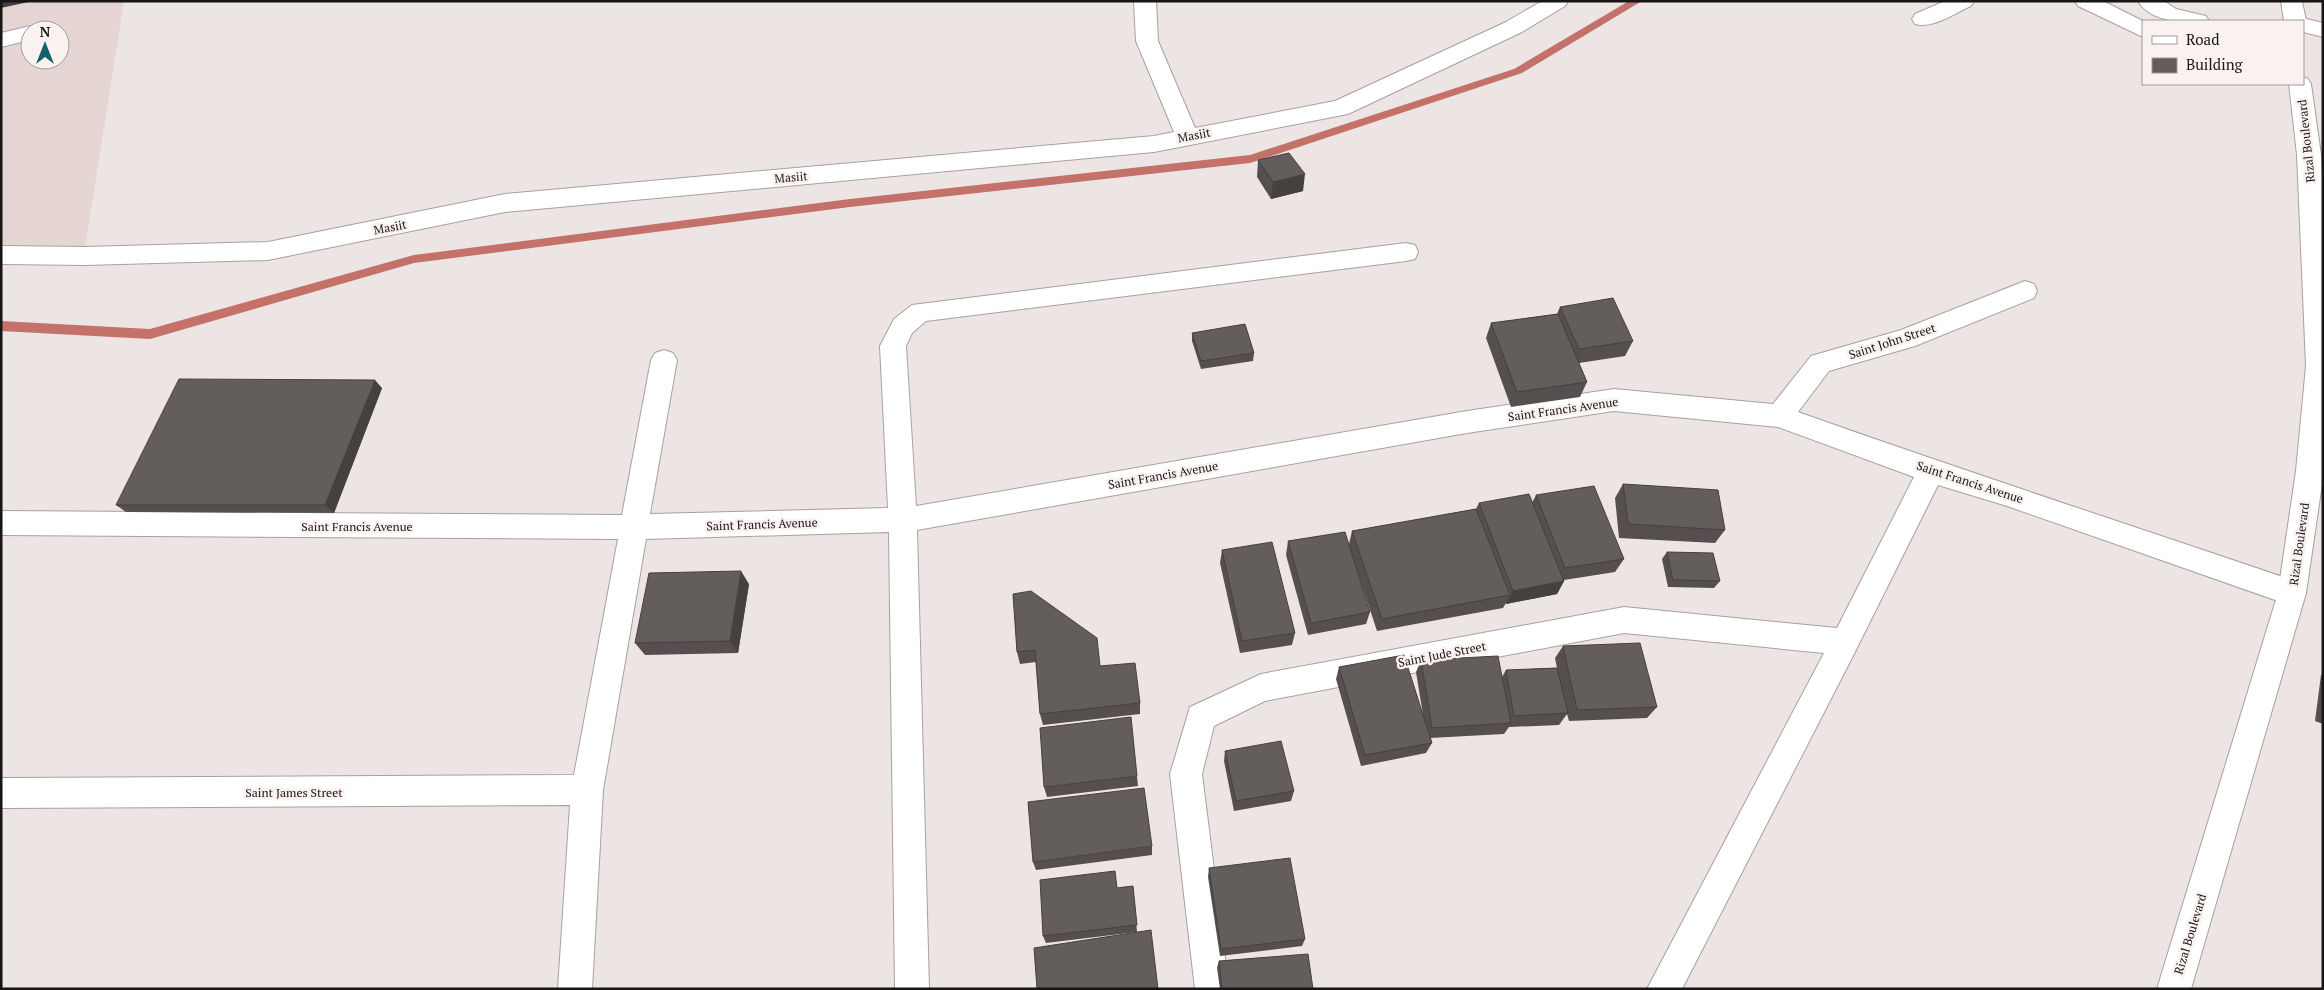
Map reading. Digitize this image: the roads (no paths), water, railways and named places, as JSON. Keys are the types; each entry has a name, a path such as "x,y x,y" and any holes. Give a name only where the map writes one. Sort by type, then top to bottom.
{"street":[{"path":"1145,1 1147,41 1187,137"},
{"name":"Masiit","path":"1,255 85,256 268,251 505,203 1154,144 1340,108 1514,27 1558,1"},
{"path":"1923,19 1964,1"},
{"path":"2086,1 2142,29"},
{"path":"2148,1 2169,14 2194,20"},
{"path":"2291,1 2295,20"},
{"path":"2304,25 2323,30"},
{"path":"1,40 20,35"},
{"name":"Rizal Boulevard","path":"2174,989 2292,593 2310,471 2321,356 2309,155 2300,85"},
{"path":"912,989 903,520 893,346 898,332 909,319 921,312 1406,252"},
{"name":"Saint John Street","path":"1779,416 1820,363 1906,339 2025,291"},
{"path":"575,989 587,790 664,360"},
{"name":"Saint Francis Avenue","path":"1,524 634,527 903,520 1448,426 1614,400 1779,416 2292,593"},
{"path":"1664,989 1845,642 1931,470"},
{"name":"Saint Jude Street","path":"1212,989 1186,774 1201,717 1261,688 1624,620 1845,642"},
{"name":"Saint James Street","path":"1,793 587,790"}],"waterway":[{"path":"1,326 150,334 414,259 850,203 1250,159 1518,71 1637,1"}]}
